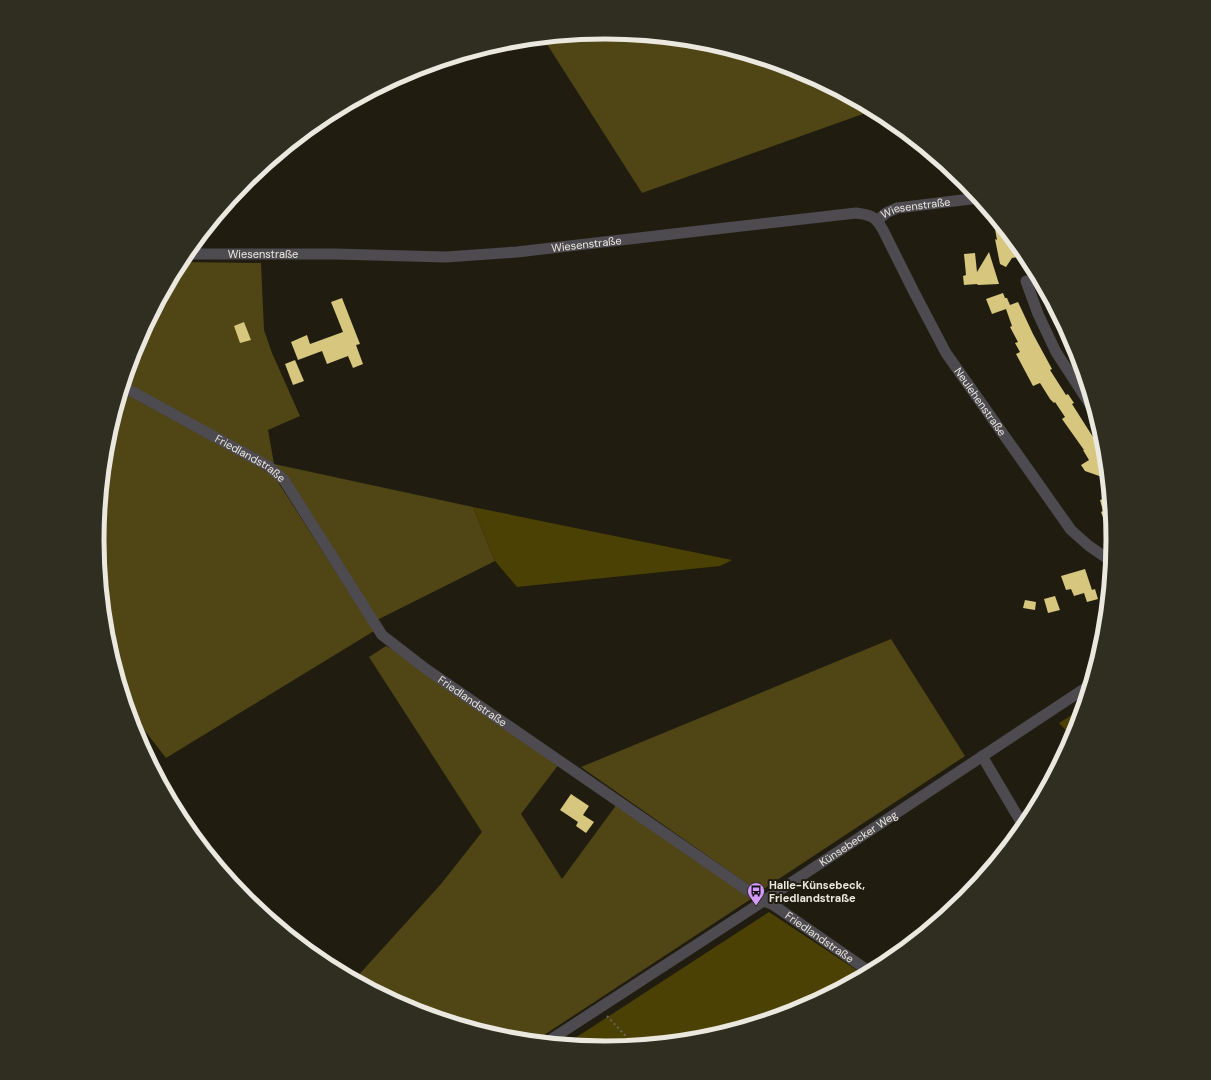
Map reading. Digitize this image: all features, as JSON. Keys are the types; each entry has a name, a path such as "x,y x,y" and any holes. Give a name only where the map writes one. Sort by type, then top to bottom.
{"street":[{"name":"Wiesenstraße","path":"195,254 335,254 446,257 517,252 856,213 867,214 878,220 886,213 897,208 972,199"},
{"name":"Neulehenstraße","path":"878,220 946,353 1071,530 1088,546 1105,557"},
{"path":"1026,280 1038,314 1056,352 1085,396"},
{"name":"Friedlandstraße","path":"128,388 268,466 284,480 382,636 439,678 763,901 772,904 865,969"},
{"name":"Künsebecker Weg","path":"553,1038 1083,689"},
{"path":"982,756 1020,821"}],"path":[{"path":"1026,280 1028,273"},
{"path":"604,1012 630,1040"}],"shaded area":[{"path":"606,39 638,40 671,43 703,49 735,56 797,77 867,113 642,193 546,42"},
{"path":"189,262 261,263 264,330 272,353 300,416 268,430 274,464 473,507 495,561 377,620 288,478 129,385 156,318"},
{"path":"127,394 257,465 276,479 374,631 166,758 140,725 131,701 114,638 109,605 104,540 106,507 114,442"},
{"path":"473,507 732,560 720,566 517,587 495,561"},
{"path":"891,639 965,756 759,892 581,767"},
{"path":"386,646 426,669 559,764 521,814 562,879 617,804 751,899 541,1037 476,1024 444,1014 414,1003 358,976 441,884 482,832 369,657"},
{"path":"1075,713 1068,732 1059,723"},
{"path":"769,912 859,972 797,1003 735,1024 671,1037 606,1041 572,1040"}],"building":[{"path":"997,228 1018,256 1012,258 1006,267 1000,264 995,239 997,240 995,229"},
{"path":"989,252 999,284 964,285 963,276 966,275 964,254 975,253 977,272"},
{"path":"1003,293 1010,305 1018,302 1052,369 1050,370 1066,395 1068,394 1074,403 1072,404 1093,437 1096,437 1102,477 1085,471 1081,465 1089,460 1084,450 1062,419 1065,417 1055,402 1054,403 1050,399 1040,383 1033,386 1016,354 1020,352 1015,343 1018,342 1010,327 1012,326 1006,309 992,314 986,299"},
{"path":"342,298 360,344 356,345 363,364 353,368 348,356 327,364 322,351 298,360 291,342 307,335 310,344 343,332 331,302"},
{"path":"244,322 251,340 240,343 234,326"},
{"path":"295,360 304,381 293,385 285,364"},
{"path":"1104,499 1106,524 1101,512 1103,511 1100,500"},
{"path":"1085,569 1092,590 1095,589 1098,599 1087,602 1084,593 1074,596 1071,589 1066,590 1061,576"},
{"path":"1055,596 1060,610 1048,613 1044,599"},
{"path":"1025,600 1036,602 1035,610 1023,608"},
{"path":"571,794 589,806 583,815 594,822 586,833 576,826 578,822 560,810"}],"place":[{"name":"Halle-Künsebeck, Friedlandstraße","path":"756,906"}]}
